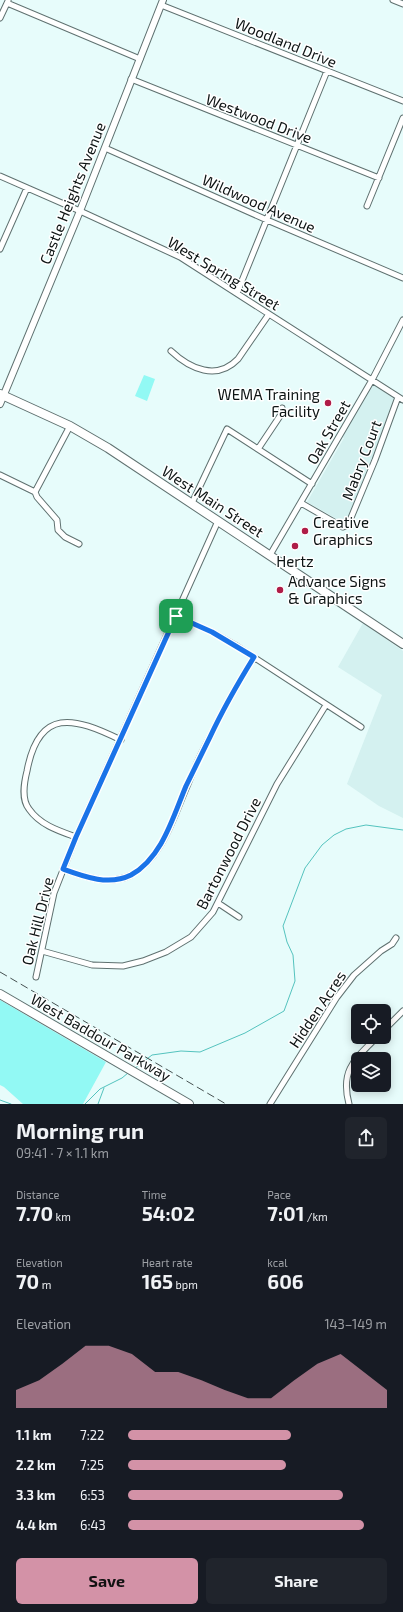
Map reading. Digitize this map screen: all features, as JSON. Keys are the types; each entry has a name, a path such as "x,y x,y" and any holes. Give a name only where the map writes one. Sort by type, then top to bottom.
{"main road":[{"name":"West Main Street","path":"2,395 70,426 108,448 403,644"},
{"name":"West Baddour Parkway","path":"0,994 189,1104"}],"street":[{"path":"393,0 403,4"},
{"path":"0,18 8,1 140,60"},
{"name":"Castle Heights Avenue","path":"0,404 2,395 80,210 162,3"},
{"name":"Woodland Drive","path":"162,3 327,71 403,100"},
{"path":"237,293 327,71"},
{"name":"Westwood Drive","path":"131,79 379,178"},
{"path":"367,206 403,118"},
{"name":"Wildwood Avenue","path":"105,148 267,220 403,278"},
{"name":"West Spring Street","path":"0,176 80,210 180,257 400,399"},
{"path":"0,249 27,188"},
{"path":"171,351 185,363 200,370 213,371 223,369 233,364 238,359 269,314"},
{"name":"Oak Street","path":"270,555 372,380 403,320"},
{"name":"Mabry Court","path":"301,503 343,527 348,524 400,399"},
{"path":"258,449 280,416 282,408"},
{"path":"35,492 70,426"},
{"path":"192,503 227,429 312,484"},
{"path":"0,475 35,492 37,497 57,520 58,530 65,537 79,544"},
{"name":"Oak Hill Drive","path":"36,977 54,893 63,869 218,521"},
{"path":"176,616 212,632 254,657 362,727"},
{"path":"63,869 92,879 114,880 131,875 146,864 165,836 190,778 224,707 254,657"},
{"name":"Bartonwood Drive","path":"42,951 92,965 111,966 132,964 166,952 191,937 206,921 218,904 277,784 326,705"},
{"path":"76,837 42,822 26,805 24,799 26,773 33,746 46,729 64,723 86,724 121,740"},
{"path":"218,904 239,917"},
{"name":"Hidden Acres","path":"270,1104 337,997 354,975 381,951 392,944 396,938"},
{"path":"391,1023 403,1011"},
{"path":"349,1104 347,1083 348,1071 358,1056 370,1044"}],"shaded area":[{"path":"144,375 155,379 147,401 135,396"},
{"path":"372,384 395,399 348,519 344,523 307,502 344,438 341,436"},
{"path":"363,623 403,651 403,818 379,806 347,784 382,695 338,667"},
{"path":"0,1000 106,1062 83,1104 23,1104 0,1085"}],"waterway":[{"path":"134,1069 152,1055 181,1051 200,1052 245,1033 284,1011 295,981 293,955 287,942 283,926 305,868 322,845 334,835 346,829 366,825 403,830"},
{"path":"85,1104 100,1089 122,1078 128,1073"},
{"path":"98,1104 104,1088"},
{"path":"0,1100 11,1104"}],"railway":[{"path":"0,972 226,1104"}],"place":[{"name":"WEMA Training Facility","path":"328,403"},
{"name":"Creative Graphics","path":"305,531"},
{"name":"Hertz","path":"295,546"},
{"name":"Advance Signs & Graphics","path":"280,590"}],"route":[{"path":"176,616 212,632 254,657 224,707 190,778 165,836 146,864 131,875 114,880 92,879 63,869 76,837 176,616"}]}
